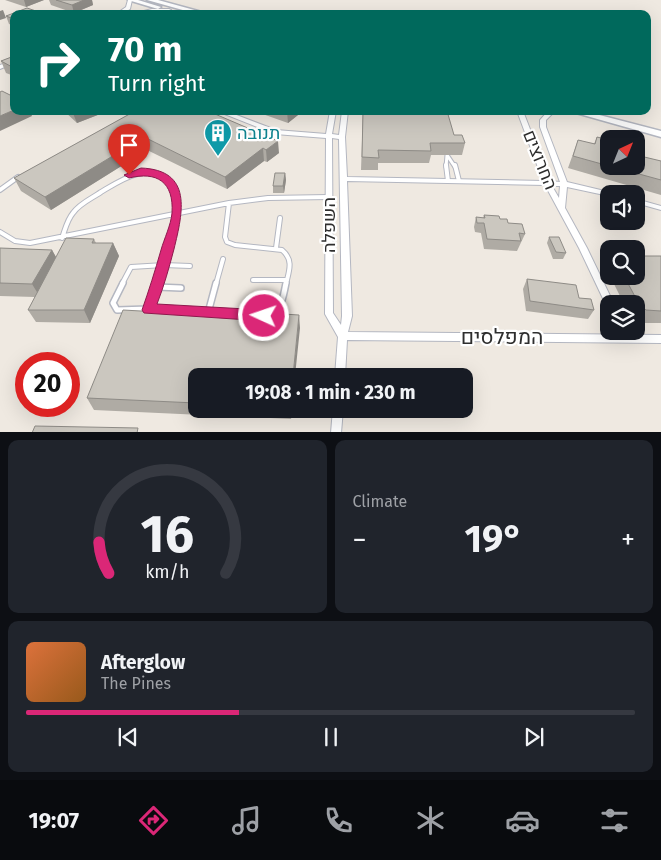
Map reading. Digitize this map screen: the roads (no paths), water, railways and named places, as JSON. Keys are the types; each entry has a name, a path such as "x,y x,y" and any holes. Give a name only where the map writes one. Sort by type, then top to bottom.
{"main road":[{"path":"131,0 169,10"},
{"path":"150,0 190,10"},
{"path":"587,115 661,134"},
{"path":"617,115 661,126"}],"street":[{"path":"152,10 169,10"},
{"path":"229,115 275,132 342,137"},
{"name":"השפלה","path":"332,115 329,136 329,314 343,336"},
{"name":"השפלה","path":"341,368 343,336 347,316 342,137 345,115"},
{"name":"החרוצים","path":"522,115 547,183 583,248 606,295"},
{"name":"החרוצים","path":"548,115 543,120 543,127 564,184 561,209"},
{"path":"344,179 547,183 564,184 600,192"},
{"path":"645,204 661,208"},
{"name":"המפלסים","path":"343,336 600,335"},
{"name":"המפלסים","path":"645,337 661,339"},
{"path":"336,432 337,418"}],"lane":[{"path":"234,115 238,119"},
{"path":"448,181 445,161 447,156 454,162 458,181"},
{"path":"62,238 69,218 79,205 129,175 141,172 154,172 168,181 173,187 177,213 163,266 148,310"},
{"path":"0,190 21,175"},
{"path":"0,232 15,241 30,243 228,203 268,198 329,197"},
{"path":"190,266 131,267 113,303 117,310 208,312 264,316 276,311 281,305 290,256 286,251 276,248 237,247 227,242 225,237 228,203"},
{"path":"276,248 280,218"},
{"path":"208,312 222,259"},
{"path":"253,280 287,280"},
{"path":"157,286 181,288"}],"place":[{"name":"תנובה","path":"218,157"}]}
